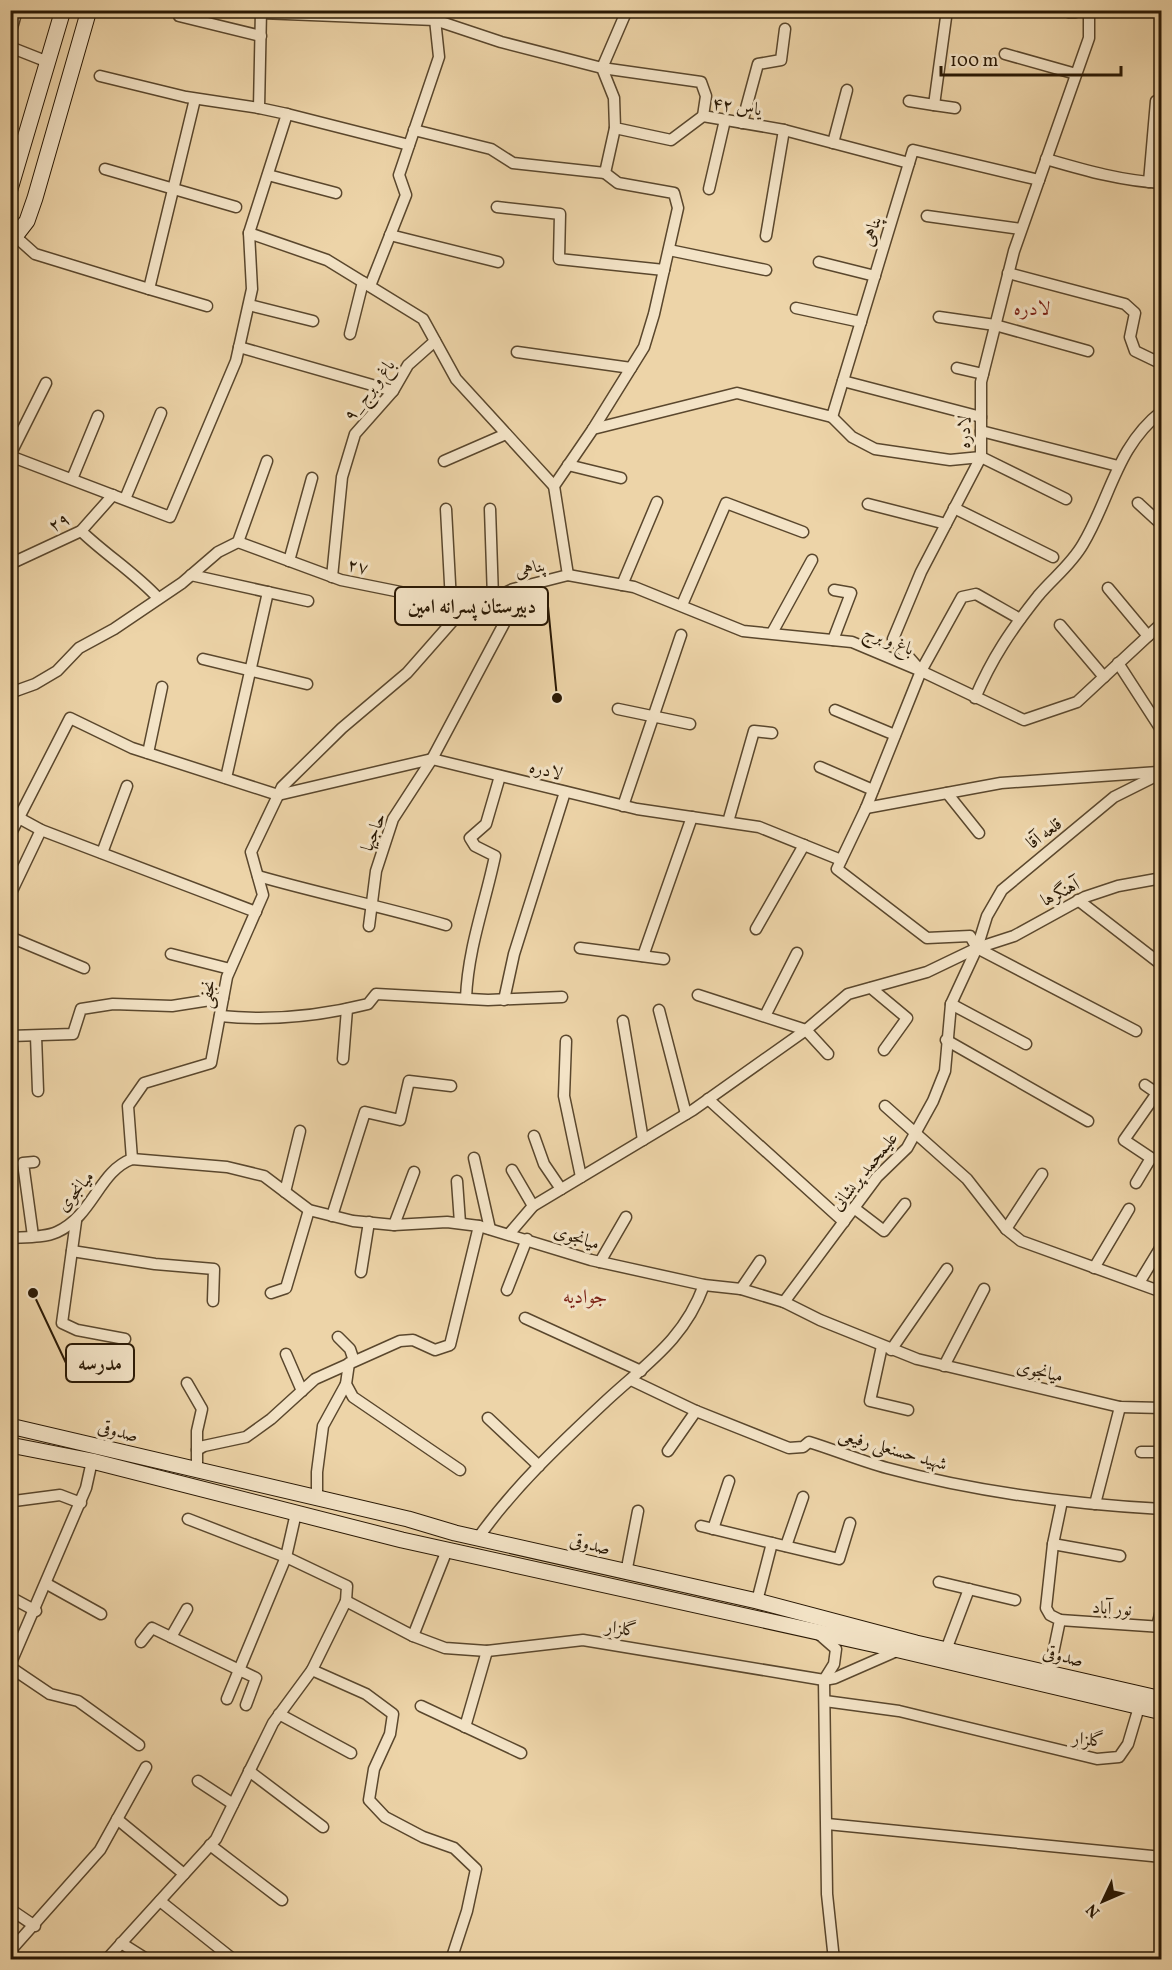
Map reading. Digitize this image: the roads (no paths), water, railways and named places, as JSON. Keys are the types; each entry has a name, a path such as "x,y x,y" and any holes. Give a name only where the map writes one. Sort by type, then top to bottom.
{"main road":[{"path":"10,189 63,10"},
{"path":"13,240 27,221 35,198 89,10"},
{"path":"1068,10 1076,10"},
{"name":"صدوقی","path":"10,1426 408,1519 455,1533 757,1601 946,1650 1161,1699"},
{"name":"صدوقی","path":"10,1444 92,1461 447,1550 812,1630 1161,1712"},
{"path":"447,1550 455,1533"},
{"path":"471,1555 478,1538"}],"street":[{"path":"10,35 18,10"},
{"path":"605,173 615,128 614,98 602,68 627,10"},
{"path":"934,105 947,10"},
{"name":"لادره","path":"921,671 893,639 921,572 981,458 983,374 1008,273 1089,38 1089,10"},
{"path":"259,108 261,12 380,14 434,15 501,42 602,68 701,82 706,96 704,116"},
{"path":"350,334 366,284 390,235 406,195 399,175 439,57 434,15"},
{"path":"179,16 261,36"},
{"path":"742,123 758,64 781,60 785,29"},
{"path":"10,47 48,62"},
{"path":"1005,54 1076,74"},
{"path":"100,76 195,99 287,114 409,145"},
{"path":"833,143 847,90"},
{"path":"149,290 195,99"},
{"path":"909,101 955,108"},
{"path":"1149,182 1156,101"},
{"path":"46,383 10,455 170,517 236,361 252,290 249,233 287,114"},
{"name":"یاس ۴۲","path":"615,128 671,140 704,116 784,130 909,163"},
{"path":"709,189 725,120"},
{"path":"249,233 327,260 423,319 456,380 554,486 644,347 678,208 674,193 618,183 605,173 513,163 490,149 414,130"},
{"path":"766,236 784,130"},
{"path":"909,163 913,150 1039,180"},
{"path":"1046,159 1092,173 1161,183"},
{"name":"پناهی","path":"832,417 909,163"},
{"path":"105,169 236,207"},
{"path":"268,175 336,193"},
{"path":"497,207 560,214 559,259 664,270"},
{"path":"927,216 1022,229"},
{"path":"390,235 498,262"},
{"path":"13,240 34,254 207,306"},
{"path":"669,250 766,270"},
{"path":"819,262 875,276"},
{"path":"1008,273 1125,304 1135,314 1130,337 1135,351 1161,364"},
{"path":"249,304 313,321"},
{"path":"796,308 861,322"},
{"path":"939,317 995,325 1088,351"},
{"name":"۹_باغ و برج","path":"332,577 342,477 353,440 393,392 408,365 435,341"},
{"path":"239,347 393,392"},
{"path":"517,352 631,368"},
{"path":"957,368 983,374"},
{"path":"843,381 981,417"},
{"path":"593,429 737,393 832,417 852,437 875,449 950,460 981,458 1066,499"},
{"path":"975,698 991,660 1020,619 1040,594 1064,571 1083,544 1124,452 1144,424 1161,411"},
{"path":"125,499 161,413"},
{"path":"72,479 98,416"},
{"path":"981,431 1118,466"},
{"path":"444,461 506,434"},
{"path":"10,693 35,684 49,675 79,648 114,629 191,575 218,552 238,542 267,461"},
{"path":"568,465 621,478"},
{"path":"289,561 312,478"},
{"name":"پناهی","path":"278,795 282,787 342,728 407,673 458,615 524,586 568,575 554,486"},
{"name":"۲۹","path":"10,564 81,531 113,495"},
{"path":"622,585 657,502"},
{"path":"1138,502 1161,525"},
{"path":"682,605 726,503 803,532"},
{"path":"868,504 946,524"},
{"path":"490,508 493,598"},
{"path":"954,508 1053,557"},
{"path":"446,509 451,602"},
{"path":"81,531 108,556 140,579 158,598"},
{"name":"۲۷","path":"238,542 332,577 475,607"},
{"path":"772,633 812,560"},
{"path":"191,575 308,602"},
{"name":"باغ و برج","path":"568,575 622,585 682,605 743,631 852,642 921,671 1024,720 1077,702 1161,623"},
{"path":"10,835 70,717 148,753 278,795 432,759 524,586"},
{"path":"1108,588 1148,636"},
{"path":"834,590 851,593 834,640"},
{"path":"226,778 268,592"},
{"path":"1020,619 976,594 962,597 921,671 866,808 837,869 927,938 970,936 977,948 1136,1031"},
{"path":"1060,625 1104,677"},
{"path":"623,806 681,635"},
{"path":"203,659 307,684"},
{"path":"1118,663 1161,731"},
{"path":"148,753 162,687"},
{"path":"618,709 690,724"},
{"path":"835,710 896,735"},
{"path":"728,822 754,731 772,733"},
{"name":"لادره","path":"432,759 623,806 759,827 841,860"},
{"name":"حاجیها","path":"369,926 376,871 393,819 432,759"},
{"path":"820,767 873,790"},
{"path":"866,808 1001,783 1161,772"},
{"name":"قلعه آقا","path":"977,948 987,916 1002,890 1114,797 1161,772"},
{"path":"466,998 467,970 474,935 495,856 475,846 470,838 486,824 500,776"},
{"path":"102,853 127,786"},
{"path":"504,1000 514,954 565,792"},
{"path":"947,793 979,833"},
{"name":"نجفی","path":"132,1159 128,1106 144,1083 211,1063 230,969 263,895 251,852 278,795"},
{"path":"642,956 692,817"},
{"path":"19,818 41,830 256,912"},
{"path":"10,895 41,830"},
{"path":"756,929 804,845"},
{"path":"258,876 326,896 371,904 446,925"},
{"name":"آهنگرها","path":"509,1234 533,1206 686,1114 806,1030 848,994 927,972 977,948 1014,936 1078,900 1118,886 1161,878"},
{"path":"1078,900 1161,965"},
{"path":"10,937 84,968"},
{"path":"580,948 664,959"},
{"name":"علیمحمد پریشانی","path":"784,1302 877,1177 907,1148 916,1132 945,1071 951,1004 977,948"},
{"path":"765,1016 797,953"},
{"path":"171,954 230,969"},
{"path":"871,988 907,1018 884,1050"},
{"path":"220,1016 259,1020 347,1009 369,1004 376,994 504,1000 562,997"},
{"path":"698,995 806,1030 828,1054"},
{"path":"10,1036 73,1034 81,1009 113,1004 172,1006 223,998"},
{"path":"951,1004 1026,1044"},
{"path":"343,1059 347,1009"},
{"path":"658,1010 686,1114"},
{"path":"623,1021 643,1140"},
{"path":"36,1036 38,1090"},
{"path":"946,1040 1088,1122"},
{"path":"566,1041 564,1096 580,1178"},
{"path":"332,1216 365,1112 400,1120 409,1081 451,1086"},
{"path":"1136,1183 1151,1158 1124,1140 1159,1094 1145,1085"},
{"path":"708,1099 844,1222"},
{"path":"885,1106 967,1179 1006,1228 1021,1241 1161,1292"},
{"path":"285,1192 300,1131"},
{"path":"534,1136 544,1164 561,1189"},
{"path":"197,1450 204,1446 246,1437 315,1379 400,1341 413,1340 435,1350 450,1345 485,1228 474,1158"},
{"name":"میانجوی","path":"10,1239 54,1234 76,1221 118,1164 132,1159 227,1167 264,1176 309,1210 332,1216 394,1225 460,1223 485,1228 600,1262 704,1285 741,1289 784,1302 886,1348 944,1366 1120,1407 1161,1408"},
{"path":"33,1236 22,1163 34,1162"},
{"path":"512,1170 533,1206"},
{"path":"394,1225 414,1172"},
{"path":"1006,1228 1042,1174"},
{"path":"457,1181 460,1223"},
{"path":"854,1208 884,1231 905,1204"},
{"path":"1094,1268 1129,1209"},
{"path":"271,1293 286,1288 309,1210"},
{"path":"600,1262 626,1217"},
{"path":"76,1221 62,1323 77,1330 125,1339"},
{"path":"361,1272 369,1222"},
{"path":"507,1290 527,1239"},
{"path":"1139,1283 1161,1245"},
{"path":"72,1251 155,1264 214,1269 213,1301"},
{"path":"741,1289 760,1261"},
{"path":"908,1410 870,1401 886,1348 947,1269"},
{"path":"478,1538 498,1510 539,1467 685,1326 704,1285"},
{"path":"944,1366 984,1289"},
{"path":"525,1318 640,1371"},
{"path":"317,1498 317,1472 323,1426 346,1384 352,1362 350,1349 338,1337"},
{"path":"286,1354 302,1391"},
{"name":"شهید حسنعلی رفیعی","path":"631,1380 696,1411 789,1448 803,1447 809,1442 884,1468 929,1479 1062,1501 1161,1509"},
{"path":"187,1383 202,1409 197,1431 197,1469"},
{"path":"346,1384 353,1397 376,1410 459,1470"},
{"path":"1095,1504 1120,1407"},
{"path":"668,1451 696,1411"},
{"path":"488,1418 539,1467"},
{"path":"1141,1452 1161,1452"},
{"path":"92,1461 81,1503 36,1611 10,1666 50,1694 78,1701 139,1744"},
{"path":"713,1529 729,1481"},
{"path":"14,1501 60,1495 81,1503"},
{"path":"786,1546 803,1497"},
{"path":"1049,1673 1060,1620 1050,1615 1046,1608 1053,1544 1062,1501"},
{"path":"626,1573 638,1510"},
{"path":"227,1699 241,1670 286,1557 296,1513"},
{"path":"106,1959 210,1845 279,1714 312,1670 346,1601 347,1586 286,1557 188,1519"},
{"path":"701,1526 839,1559 850,1522"},
{"path":"757,1601 772,1543"},
{"path":"1053,1544 1120,1556"},
{"path":"413,1636 447,1550"},
{"path":"939,1582 1015,1600"},
{"path":"47,1584 101,1614"},
{"path":"946,1650 969,1589"},
{"path":"10,1597 36,1611"},
{"name":"گلزار","path":"346,1601 413,1636 446,1648 486,1651 583,1640 824,1680"},
{"path":"1159,1627 1161,1606"},
{"path":"171,1637 187,1609"},
{"name":"نور آباد","path":"1060,1620 1159,1627"},
{"path":"141,1642 152,1628 256,1678 246,1705"},
{"path":"812,1630 828,1640 836,1649 834,1665 824,1680 827,1894 834,1959"},
{"path":"824,1680 835,1678 899,1650"},
{"path":"465,1727 486,1651"},
{"path":"312,1670 366,1695 393,1714 390,1734 374,1769 369,1800 385,1817 423,1837 454,1848 476,1869 467,1911 451,1959"},
{"name":"گلزار","path":"825,1701 899,1711 1096,1759 1119,1757 1128,1744 1138,1707"},
{"path":"421,1706 521,1753"},
{"path":"279,1714 351,1753"},
{"path":"14,1959 12,1949 35,1926 62,1891 100,1850 146,1767"},
{"path":"249,1771 323,1827"},
{"path":"198,1781 233,1804"},
{"path":"117,1819 184,1874"},
{"path":"827,1824 1161,1857"},
{"path":"210,1845 282,1900"},
{"path":"160,1901 234,1959"},
{"path":"10,1910 35,1926"},
{"path":"121,1943 148,1959"}],"place":[{"name":"دبیرستان پسرانه امین","path":"557,698"},
{"name":"مدرسه","path":"33,1293"}],"district":[{"name":"لادره","path":"1032,308"},
{"name":"جوادیه","path":"585,1296"}]}
